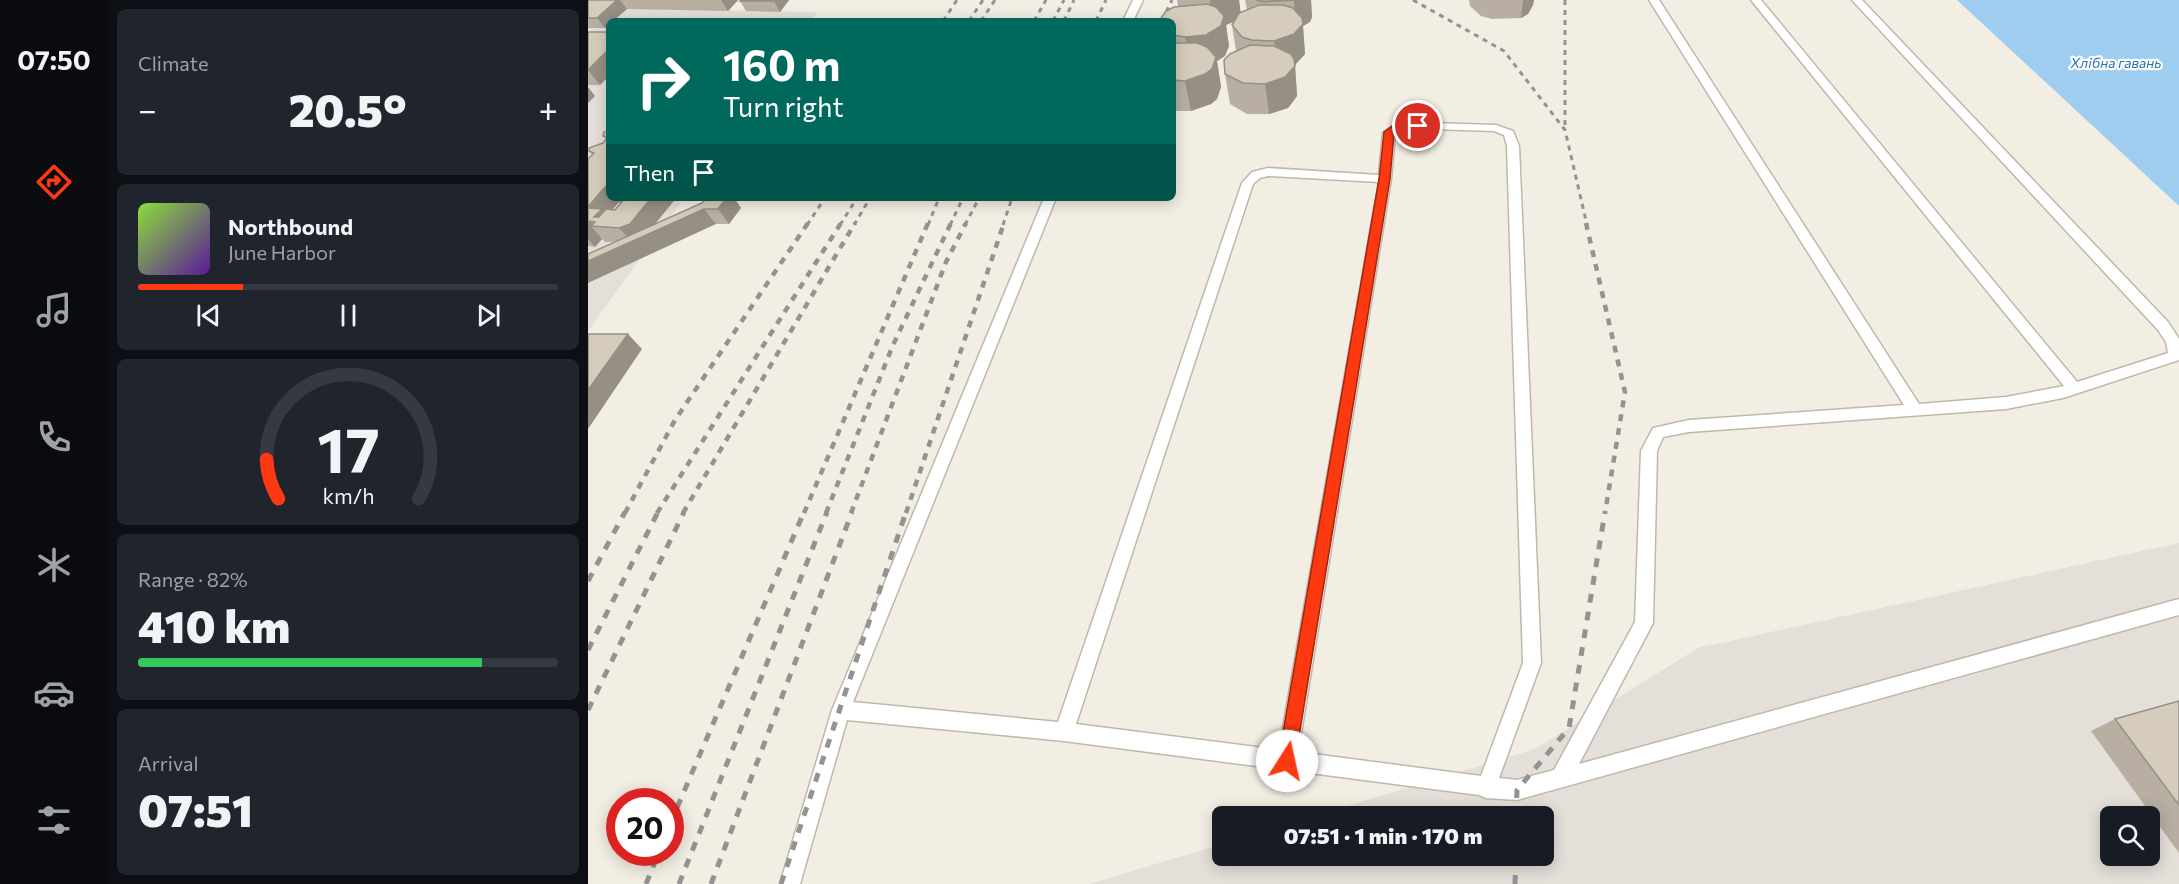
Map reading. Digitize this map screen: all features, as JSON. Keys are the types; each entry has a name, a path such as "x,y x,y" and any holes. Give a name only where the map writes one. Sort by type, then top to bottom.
{"lane":[{"path":"1129,18 1138,0"},
{"path":"1654,0 1915,410"},
{"path":"1756,0 2074,388"},
{"path":"1560,779 1644,623 1649,451 1658,432 1689,426 2007,403 2074,388 2176,357 2173,341 2163,326 1857,0"},
{"path":"1287,761 1385,179 1389,132 1398,125 1496,128 1509,133 1513,146 1532,663 1486,788"},
{"path":"1064,732 1248,183 1256,175 1268,172 1385,179"},
{"path":"790,884 842,710 1049,201"},
{"path":"842,710 1064,732 1486,788 1516,790 2179,607"}],"shaded area":[{"path":"588,8 817,12 813,18 606,18 606,201 682,201 588,331"},
{"path":"2179,543 2179,884 1089,884 1212,847 1212,866 1554,866 1554,806 1347,806 1535,749 1698,648"}],"water":[{"name":"Хлібна гавань","path":"1957,0 2179,0 2179,206"}],"building":[{"path":"588,0 617,0 597,18 588,18"},
{"path":"741,0 775,0 740,1"},
{"path":"1256,0 1295,0 1263,2"},
{"path":"1207,4 1216,7 1224,16 1221,26 1206,35 1176,36 1176,18 1161,18 1166,11 1174,7"},
{"path":"1259,5 1283,5 1293,8 1302,18 1303,24 1294,34 1274,41 1242,37 1232,25 1239,13"},
{"path":"588,32 606,32 606,52 588,70"},
{"path":"1176,43 1197,43 1207,47 1216,57 1212,69 1185,81 1176,80"},
{"path":"1250,45 1274,46 1291,54 1295,66 1285,77 1265,84 1243,83 1225,74 1224,60 1230,54"},
{"path":"606,139 606,187 588,207 588,159 594,153 589,151 589,148 603,143"},
{"path":"622,201 649,201 630,224 619,228 591,226 595,222 590,221 588,224 588,208 602,209 594,217 599,217 606,209 615,210"},
{"path":"704,201 724,201 718,209 704,209 588,261 588,254"},
{"path":"588,334 628,334 588,390"},
{"path":"2179,701 2179,805 2115,719"}],"railway":[{"path":"945,18 957,0"},
{"path":"971,18 983,0"},
{"path":"983,18 995,0"},
{"path":"1036,18 1046,0"},
{"path":"1055,18 1064,0"},
{"path":"1065,18 1074,0"},
{"path":"1097,18 1106,0"},
{"path":"1163,18 1172,0"},
{"path":"1413,0 1504,51 1565,130"},
{"path":"1565,0 1565,130"},
{"path":"1565,130 1587,225"},
{"path":"807,225 823,201"},
{"path":"840,225 855,201"},
{"path":"854,225 868,201"},
{"path":"928,225 938,201"},
{"path":"950,225 962,201"},
{"path":"965,225 977,201"},
{"path":"1003,225 1011,201"},
{"path":"625,513 675,420 808,223"},
{"path":"657,513 841,223"},
{"path":"683,513 855,223"},
{"path":"804,513 928,223"},
{"path":"826,513 893,345 951,223"},
{"path":"851,513 946,262 966,223"},
{"path":"906,513 1004,223"},
{"path":"1586,223 1625,392 1605,513"},
{"path":"588,581 625,512"},
{"path":"588,650 658,512"},
{"path":"588,710 684,512"},
{"path":"684,791 804,512"},
{"path":"679,884 827,512"},
{"path":"711,884 852,512"},
{"path":"781,884 906,512"},
{"path":"1516,806 1517,790 1569,728 1605,512"},
{"path":"646,884 653,866"},
{"path":"1515,884 1516,866"}],"route":[{"path":"1287,761 1385,179 1389,132 1398,125 1418,126"}]}
